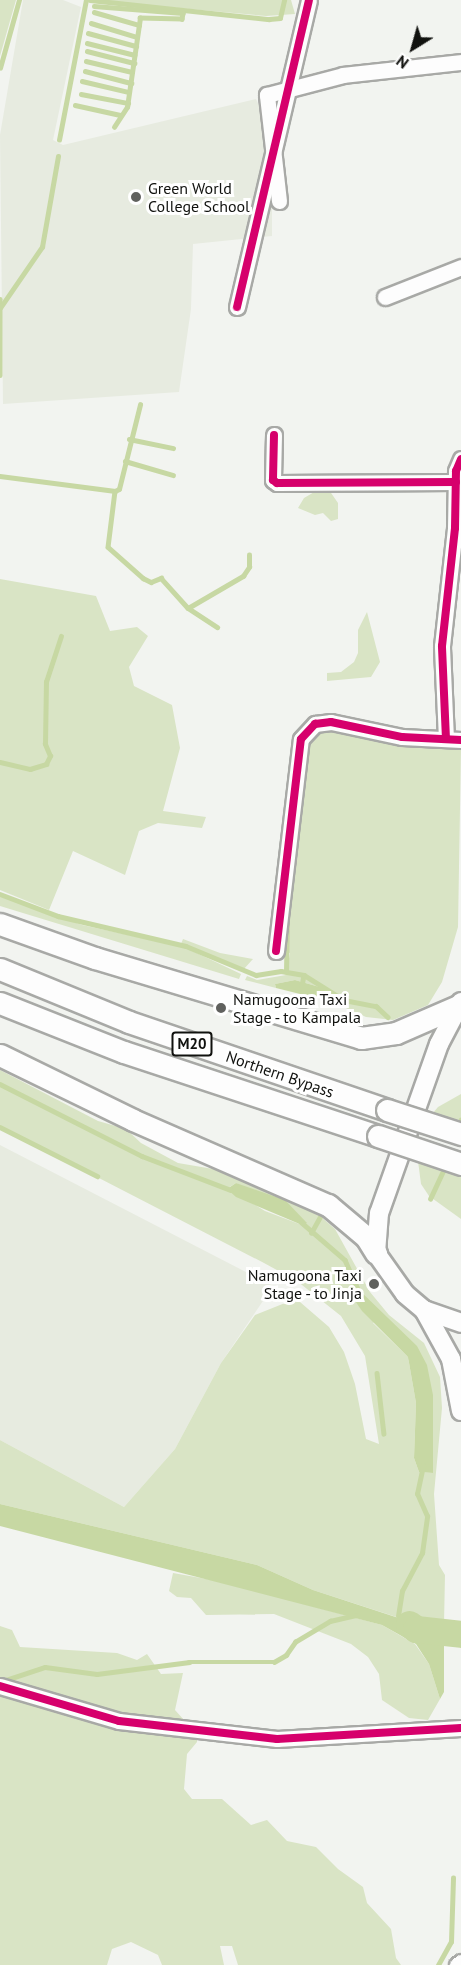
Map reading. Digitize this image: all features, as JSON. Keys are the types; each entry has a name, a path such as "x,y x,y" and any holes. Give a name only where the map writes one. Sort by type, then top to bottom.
{"highway":[{"path":"0,924 96,958 361,1038 396,1033 459,1004"},
{"name":"Northern Bypass","path":"0,969 129,1022 461,1134"},
{"name":"Northern Bypass","path":"0,1003 124,1052 461,1164"},
{"path":"0,1055 133,1120 328,1205 366,1237 376,1252"}],"main road":[{"path":"459,1004 429,1071 379,1213 376,1252 405,1294 424,1310 461,1323"},
{"path":"424,1310 451,1359 461,1411"}],"street":[{"path":"237,307 309,0"},
{"path":"279,201 267,96 343,75 461,62"},
{"path":"385,297 461,267"},
{"path":"274,435 273,480 277,483 456,482"},
{"path":"276,951 301,739 315,724 331,722 402,737 454,740 442,646 456,482 461,459"},
{"path":"0,1686 119,1722 277,1739 461,1728"},
{"path":"457,1965 461,1962"}],"shaded area":[{"path":"0,0 16,0 0,56"},
{"name":"Green World College School","path":"23,0 63,0 81,7 53,140 63,145 256,99 264,116 266,154 272,168 272,236 193,244 191,309 179,392 3,404 0,135"},
{"path":"90,0 291,0 295,14 266,16"},
{"path":"329,490 338,503 338,519 331,521 323,513 315,515 298,508 304,498 316,491"},
{"path":"0,579 96,596 110,631 137,627 148,636 129,667 134,686 172,705 180,748 163,811 206,817 202,828 158,823 139,831 125,875 73,851 49,910 0,890"},
{"path":"367,612 380,662 371,677 327,681 327,673 341,672 354,662 358,653 358,630"},
{"path":"322,726 461,749 458,927 442,982 428,1005 393,1020 366,1017 323,998 327,993 323,988 295,980 275,984 276,988 245,980 247,976 257,980 286,975 290,953 280,951 304,744"},
{"path":"0,896 82,925 184,947 241,974 239,979 0,906"},
{"path":"183,939 220,953 253,959 243,970 181,944"},
{"path":"295,980 323,988 327,993 323,998 312,997 276,988 275,984"},
{"path":"0,1070 98,1121 126,1129 141,1143 178,1163 219,1170 305,1203 335,1229 370,1292 389,1315 424,1343 440,1377 442,1408 434,1494 439,1565 445,1575 444,1624 429,1620 421,1625 313,1590 257,1565 0,1504 0,1440 124,1507 175,1449 221,1363 255,1315 290,1301 300,1302 329,1327 344,1352 355,1384 366,1439 379,1444 365,1356 341,1316 297,1281 0,1127","holes":["236,1183 302,1225 265,1211 228,1188","382,1315 400,1331 408,1357 373,1323","408,1357 433,1439 433,1473 419,1472 414,1458 416,1403"]},
{"path":"461,1094 461,1123 432,1114 438,1107"},
{"path":"0,1145 273,1286 221,1363 175,1449 124,1507 0,1440"},
{"path":"418,1161 461,1176 461,1219 429,1196 421,1184"},
{"path":"236,1183 285,1200 307,1223 302,1225 236,1197 227,1189"},
{"path":"357,1288 417,1346 427,1365 433,1395 433,1473 419,1472 414,1458 416,1403 408,1357 362,1311 351,1295"},
{"path":"0,1504 257,1565 313,1590 420,1625 429,1620 444,1624 444,1692 440,1699 429,1664 416,1644 382,1625 0,1526"},
{"path":"173,1573 223,1582 382,1625 415,1644 429,1664 440,1699 428,1720 409,1718 382,1700 379,1674 368,1657 351,1644 274,1614 206,1615 191,1598 177,1597 169,1591"},
{"path":"0,1626 12,1630 20,1647 117,1653 137,1660 147,1654 161,1674 183,1673 175,1710 184,1720 198,1721 197,1742 187,1754 184,1789 192,1799 222,1799 251,1825 267,1820 287,1841 316,1847 338,1869 363,1887 367,1903 391,1929 396,1958 401,1965 238,1965 232,1946 220,1946 224,1965 162,1965 158,1955 131,1942 112,1949 107,1965 0,1965"}],"waterway":[{"path":"0,68 19,0"},
{"path":"59,140 86,0"},
{"path":"90,0 269,19 280,18 284,0"},
{"path":"94,6 183,13 182,19 140,18"},
{"path":"94,12 139,25"},
{"path":"114,127 127,107 140,18"},
{"path":"91,23 137,37"},
{"path":"88,33 136,46"},
{"path":"87,43 135,55"},
{"path":"87,51 134,63"},
{"path":"86,61 132,72"},
{"path":"85,71 131,83"},
{"path":"82,81 129,92"},
{"path":"81,94 128,103"},
{"path":"75,105 120,115"},
{"path":"0,308 42,247 58,156"},
{"path":"0,299 0,375"},
{"path":"115,491 119,489 140,405"},
{"path":"129,439 173,448"},
{"path":"125,461 173,475"},
{"path":"0,476 115,491 108,547 143,578 151,582 161,578 188,608 217,627"},
{"path":"188,608 243,576 249,567 249,555"},
{"path":"0,762 30,769 46,764 50,756 45,744 46,682 61,636"},
{"path":"0,894 58,916 186,946 256,975 281,971 304,975 302,986"},
{"path":"286,972 287,921"},
{"path":"304,975 344,1000 376,1006 388,1017"},
{"path":"0,1084 142,1156 231,1190"},
{"path":"0,1127 97,1176"},
{"path":"430,1199 443,1171"},
{"path":"311,1233 320,1217"},
{"path":"301,1222 345,1260 359,1291"},
{"path":"377,1373 384,1434"},
{"path":"398,1616 402,1591 422,1553 427,1516 417,1494 423,1466"},
{"path":"3,1681 45,1667 97,1674 189,1662 274,1662 286,1655 295,1642 330,1621 355,1615"},
{"path":"409,1624 416,1629 461,1634"},
{"path":"438,1965 451,1942 453,1878"}],"cycle path":[{"path":"237,307 309,0"},
{"path":"274,435 273,480 277,483 456,482"},
{"path":"446,739 442,646 455,528 456,471 461,459"},
{"path":"276,951 301,739 315,724 331,722 402,737 461,740"},
{"path":"0,1686 119,1721 277,1739 461,1728"}],"place":[{"name":"Green World College School","path":"136,197"},
{"name":"Namugoona Taxi Stage - to Kampala","path":"221,1008"},
{"name":"Namugoona Taxi Stage - to Jinja","path":"374,1284"}]}
